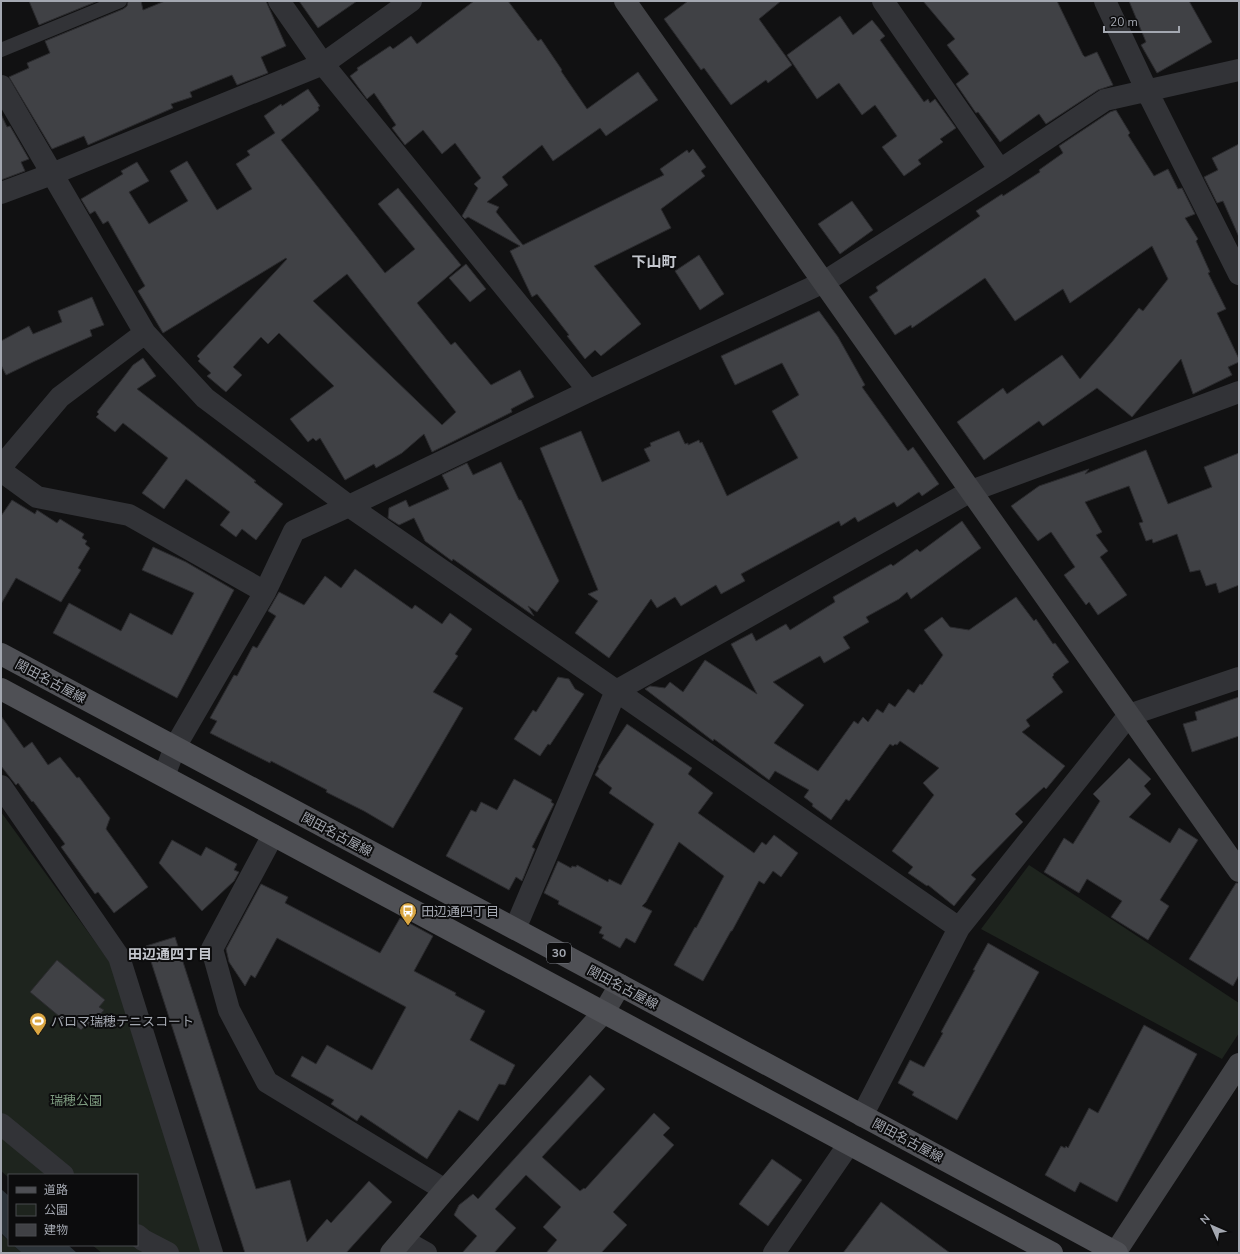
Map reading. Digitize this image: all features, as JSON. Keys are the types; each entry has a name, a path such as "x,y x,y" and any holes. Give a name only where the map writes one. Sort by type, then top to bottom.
{"main road":[{"name":"関田名古屋線","path":"1,654 620,985 1116,1253"},
{"name":"30","path":"1,689 1052,1253"}],"street":[{"path":"279,1 323,64 589,391"},
{"path":"1,193 52,174 323,64 411,1"},
{"path":"625,1 1239,871"},
{"path":"883,1 1000,170"},
{"path":"1105,1 1239,274"},
{"path":"164,776 175,747 265,592 294,531 589,391 824,282 1000,170 1105,100 1239,70"},
{"path":"1,86 145,333 205,398 349,506 960,928"},
{"path":"1,467 60,397 145,333"},
{"path":"515,929 616,691 971,491 1239,392"},
{"path":"1,471 37,497 129,515 265,592"},
{"path":"862,1116 960,928 1129,715 1239,678"},
{"path":"1,786 119,957 209,1252"},
{"path":"273,835 212,949 229,1010 267,1082 445,1190"},
{"path":"426,1253 397,1247 445,1190 604,1012 620,985"},
{"path":"1116,1253 1239,1064"},
{"path":"1,1124 62,1174"},
{"path":"774,1253 849,1144"},
{"path":"138,1236 168,1253"}],"lane":[{"path":"1,50 120,1"}],"green space":[{"name":"瑞穂公園","path":"1,812 112,965 203,1253 102,1253 93,1246 138,1246 138,1174 8,1174 8,1177 1,1171"},
{"path":"1029,865 1239,1003 1239,1033 1222,1059 981,929"},
{"path":"1,1234 8,1240 8,1246 14,1246 22,1253 1,1253"}],"shaded area":[{"path":"1,1189 8,1195 8,1240 1,1233"},
{"path":"14,1246 69,1246 77,1253 22,1253"}],"building":[{"path":"29,1 98,1 39,25"},
{"path":"128,1 141,1 143,10 165,1 266,1 286,46 261,57 268,73 237,85 232,75 190,92 192,97 171,104 173,108 88,145 84,136 52,149 9,77 29,68 27,63 50,53 45,41 123,9 127,6"},
{"path":"299,1 357,1 318,28"},
{"path":"474,1 508,1 538,41 541,39 587,109 638,72 658,100 606,136 600,128 553,161 542,145 502,177 508,185 487,202 499,207 496,212 523,245 664,175 660,169 687,150 689,153 693,149 706,167 701,171 705,176 661,209 671,228 594,266 641,324 601,356 595,350 585,359 567,336 569,335 537,294 532,297 510,251 520,246 468,217 465,219 462,216 478,188 474,184 481,178 455,143 442,154 423,130 405,145 392,128 396,125 374,93 367,99 350,76 358,70 357,68 390,46 393,49 411,36 417,44"},
{"path":"688,1 781,1 759,19 792,65 768,83 766,80 731,105 704,68 701,70 664,19"},
{"path":"923,1 1057,1 1083,55 1085,57 1097,52 1113,85 1098,90 1046,124 1039,114 1000,142 978,112 976,113 956,84 969,74 947,45 955,39"},
{"path":"1129,1 1189,1 1212,42 1157,73 1141,45 1146,42"},
{"path":"840,16 853,35 872,20 885,36 880,40 924,102 928,99 930,103 935,99 956,128 940,139 943,142 918,160 921,164 904,176 882,147 897,136 875,105 862,115 839,83 817,99 787,55"},
{"path":"308,89 320,106 318,107 319,110 281,140 385,273 415,249 378,204 398,188 461,265 417,303 451,345 455,342 491,385 520,370 534,397 511,409 512,412 432,452 424,434 402,453 376,468 374,464 345,480 320,438 316,441 313,438 308,442 290,419 334,386 279,333 268,344 261,337 233,367 242,375 226,392 207,376 211,373 198,361 200,359 197,356 287,259 286,258 163,333 138,291 145,286 108,221 103,224 95,211 90,214 81,199 123,174 121,171 137,162 149,181 129,192 149,224 188,201 170,171 187,161 217,210 252,189 236,164 250,155 247,151 275,133 264,116 281,104 282,106","holes":["347,274 456,412 442,425 313,301"]},
{"path":"1116,110 1130,133 1128,135 1154,176 1168,169 1178,189 1182,188 1195,214 1185,218 1198,239 1196,241 1210,272 1208,273 1226,309 1217,313 1239,359 1239,362 1228,367 1232,375 1193,394 1181,359 1132,417 1097,388 1043,426 1039,421 984,460 957,422 1003,388 1007,394 1062,355 1080,379 1139,308 1143,311 1168,279 1152,246 1070,303 1063,289 1015,321 985,278 912,328 911,325 895,335 869,297 878,291 876,287 980,216 976,211 1002,194 1003,196 1040,172 1039,170 1063,153 1059,146 1110,112"},
{"path":"1,114 7,127 10,126 29,159 21,162 25,171 1,180"},
{"path":"1239,144 1239,237 1223,201 1217,203 1204,177 1218,170 1212,158"},
{"path":"852,201 873,230 840,254 818,224"},
{"path":"699,255 724,294 700,310 675,271"},
{"path":"466,264 486,289 470,302 449,278"},
{"path":"92,297 104,325 90,330 92,336 6,375 1,365 1,341 29,326 33,334 62,322 58,311"},
{"path":"819,311 838,337 865,385 862,387 908,451 913,447 939,484 922,496 919,492 897,507 894,502 858,522 855,517 841,526 839,521 741,574 745,581 721,594 716,585 681,606 675,597 657,608 651,599 609,658 575,633 598,601 588,594 598,590 540,448 581,431 602,482 650,461 644,449 651,446 650,443 679,431 685,444 688,443 688,445 699,440 700,443 702,442 727,496 798,458 772,411 799,395 782,363 735,385 721,356"},
{"path":"143,358 156,376 137,389 256,481 254,482 283,504 256,540 242,529 236,537 220,525 230,512 186,479 164,509 142,493 168,458 123,423 115,432 96,417 99,414 97,412 133,365"},
{"path":"1146,450 1168,504 1212,487 1204,467 1239,453 1239,585 1219,593 1216,583 1206,586 1200,570 1190,572 1177,534 1153,543 1152,539 1146,541 1139,523 1143,522 1129,486 1085,502 1102,532 1096,535 1108,551 1100,557 1127,595 1098,615 1089,602 1086,605 1064,575 1075,567 1051,532 1038,541 1011,506 1039,486 1089,469 1085,474"},
{"path":"501,462 519,500 521,500 559,581 537,612 528,606 534,616 425,541 414,518 399,525 388,518 389,508 406,500 409,507 449,489 442,475 467,463 473,475"},
{"path":"12,500 35,514 37,510 57,523 60,519 84,534 82,538 87,541 85,544 90,548 78,568 81,570 61,602 16,578 1,604 1,516"},
{"path":"962,521 981,548 911,599 907,592 899,599 866,617 869,622 843,637 850,648 824,663 820,656 773,682 804,705 774,743 818,771 854,721 858,724 863,717 868,722 877,709 883,713 889,703 895,707 908,689 914,693 920,684 922,685 943,655 924,630 942,617 950,627 969,630 1016,597 1034,621 1036,619 1053,644 1055,643 1069,662 1053,674 1054,675 1052,677 1063,692 1026,720 1030,726 1022,732 1065,766 1046,789 1044,787 1015,814 1023,822 971,875 976,879 954,906 928,885 927,886 908,873 913,867 892,851 934,795 923,783 939,768 900,741 897,745 895,744 893,746 890,744 849,801 846,799 831,820 812,806 813,804 804,797 809,790 775,771 769,780 714,739 713,741 645,689 650,686 665,688 670,682 683,692 705,660 757,694 731,644 752,633 756,641 786,624 790,630 835,602 833,597 891,564 893,566 917,549 920,552"},
{"path":"153,547 186,562 234,590 177,698 53,633 69,603 121,631 130,613 172,635 194,593 142,570"},
{"path":"355,569 412,609 415,605 442,624 450,613 472,629 455,654 458,656 433,692 463,708 393,828 364,811 326,792 327,790 271,761 270,763 210,733 217,721 210,718 234,675 237,676 253,646 257,648 276,616 268,611 279,592 304,605 325,576 341,588"},
{"path":"558,677 569,679 575,689 584,694 550,745 548,744 540,756 514,739 533,710 536,712"},
{"path":"1239,697 1239,736 1192,752 1183,724 1197,720 1195,712"},
{"path":"1,716 24,748 32,742 48,765 60,757 77,778 79,777 110,818 106,829 148,887 114,913 98,892 95,894 61,847 65,844 33,801 32,802 18,783 16,785 1,766"},
{"path":"627,724 692,768 688,774 713,793 698,813 754,853 762,842 766,845 774,835 798,853 781,877 773,871 764,884 759,881 703,981 674,965 724,876 679,842 646,902 642,906 652,911 635,943 626,938 620,948 602,938 604,935 599,933 602,927 558,904 559,901 544,893 558,861 571,868 572,866 576,867 577,865 608,882 609,879 621,885 654,824 609,793 612,788 595,775 599,768 598,767"},
{"path":"1129,758 1151,779 1144,786 1151,794 1129,817 1170,843 1179,828 1198,840 1160,900 1169,906 1148,940 1111,917 1122,901 1087,879 1079,893 1044,872 1064,838 1073,844 1100,801 1093,794"},
{"path":"514,779 552,800 551,802 554,804 532,847 535,849 522,881 516,877 509,890 446,856 471,810 476,812 481,802 497,810"},
{"path":"172,840 201,856 206,847 237,864 234,870 239,872 234,881 202,911 159,863"},
{"path":"1236,883 1239,883 1239,975 1233,986 1189,959"},
{"path":"261,884 288,897 285,903 380,953 400,918 433,936 414,971 456,993 455,995 485,1011 470,1040 515,1065 505,1085 499,1084 478,1121 459,1110 427,1159 361,1115 357,1121 331,1104 334,1100 291,1076 302,1056 316,1064 327,1045 372,1070 406,1007 277,938 255,978 251,975 245,986 229,962 226,949"},
{"path":"175,937 256,1189 290,1180 307,1242 327,1219 331,1223 369,1181 392,1202 346,1253 245,1253 146,946"},
{"path":"988,943 1039,972 957,1120 912,1095 914,1092 898,1083 910,1060 924,1067 943,1033 941,1032"},
{"path":"57,960 105,1000 99,1007 104,1010 90,1027 87,1024 81,1030 69,1020 66,1022 30,992"},
{"path":"1144,1025 1197,1054 1117,1202 1080,1182 1075,1192 1045,1175 1061,1146 1065,1148 1066,1146 1068,1148 1089,1108 1098,1113"},
{"path":"590,1075 605,1089 542,1157 580,1191 584,1188 585,1189 654,1113 670,1128 663,1135 674,1145 613,1212 627,1225 601,1253 546,1253 557,1240 543,1227 561,1207 526,1175 495,1209 516,1228 494,1253 462,1253 477,1236 454,1215 459,1205 473,1194 478,1199"},
{"path":"772,1159 802,1180 768,1226 739,1204"},
{"path":"881,1202 950,1253 843,1253"}],"place":[{"name":"田辺通四丁目","path":"408,926"},
{"name":"パロマ瑞穂テニスコート","path":"38,1036"}],"district":[{"name":"下山町","path":"654,262"},
{"name":"田辺通四丁目","path":"170,954"}]}
